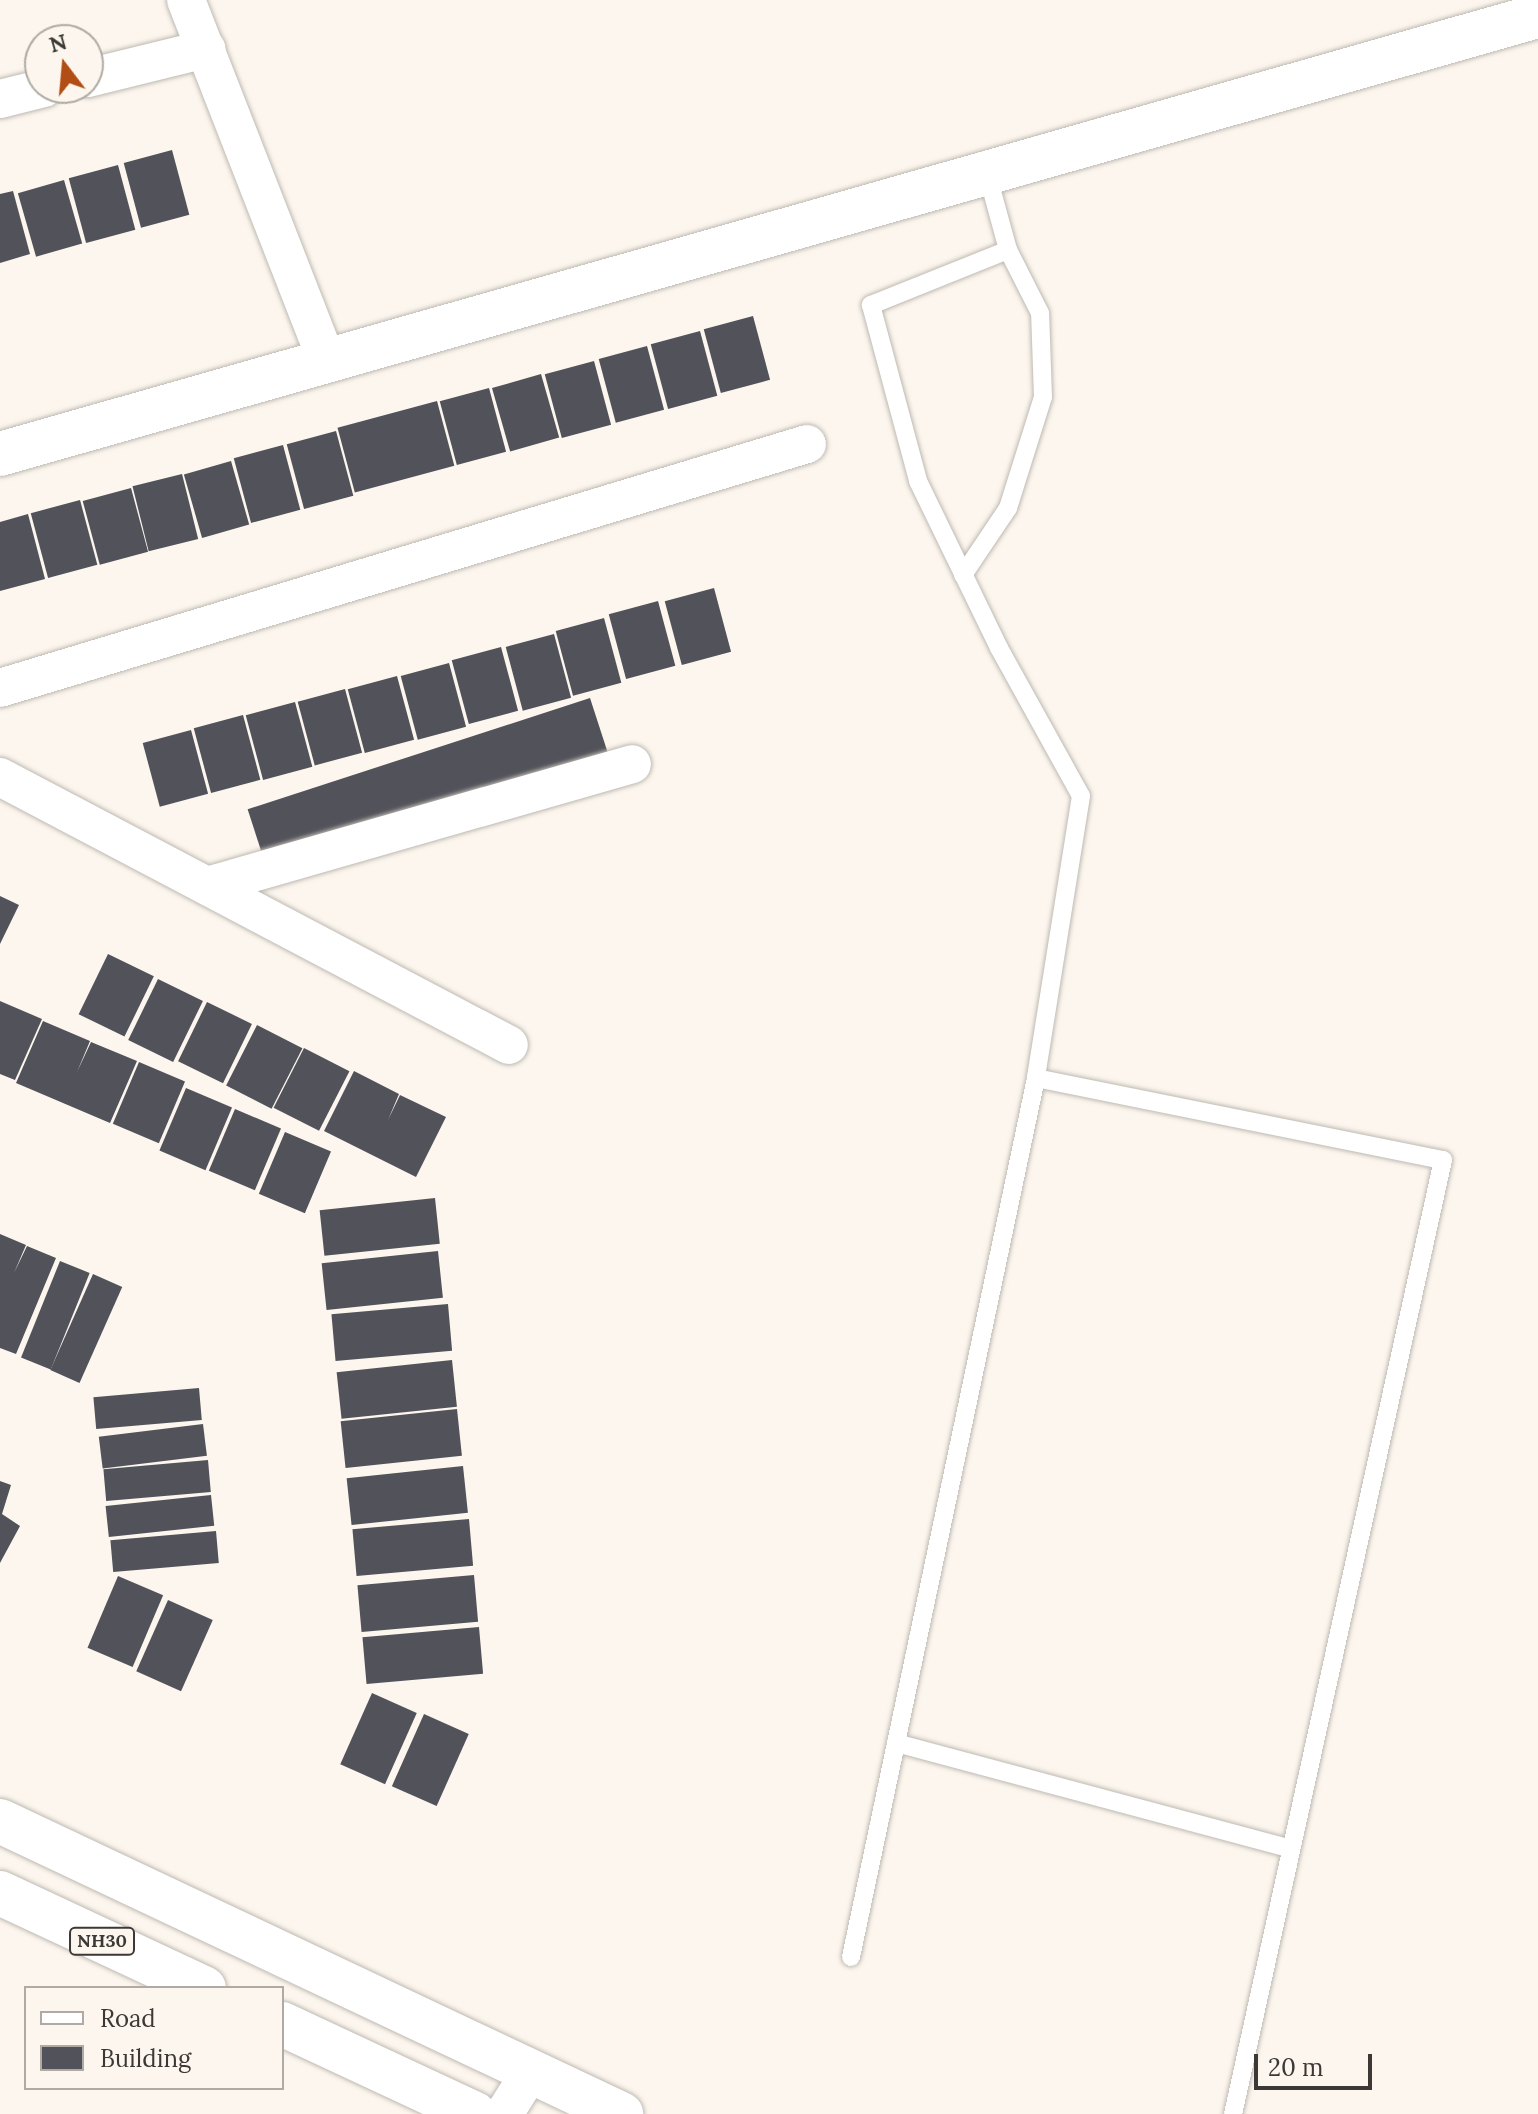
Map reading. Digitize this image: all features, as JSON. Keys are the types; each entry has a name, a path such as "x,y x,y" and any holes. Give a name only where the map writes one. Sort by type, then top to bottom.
{"main road":[{"path":"0,454 1538,16"},
{"path":"0,1821 621,2114"},
{"name":"NH30","path":"0,1893 200,1986"},
{"path":"284,2025 475,2114"}],"street":[{"path":"186,0 327,361"},
{"path":"104,74 206,49"},
{"path":"0,99 24,93"},
{"path":"0,688 807,444"},
{"path":"207,886 632,764"},
{"path":"0,777 509,1045"},
{"path":"504,2114 531,2071"}],"lane":[{"path":"963,575 1008,508 1043,397 1040,313 1008,250 987,173"},
{"path":"851,1957 1036,1078 1081,796 963,575 918,481 871,305 1008,250"},
{"path":"1036,1078 1443,1160 1289,1848 1233,2114"},
{"path":"896,1743 1289,1848"}],"building":[{"path":"172,150 189,215 141,228 124,163"},
{"path":"118,165 135,230 86,243 69,178"},
{"path":"64,180 82,243 36,257 18,193"},
{"path":"13,191 30,254 0,263 0,194"},
{"path":"753,316 770,380 721,393 704,329"},
{"path":"700,331 717,396 668,409 651,344"},
{"path":"647,346 664,410 616,423 599,359"},
{"path":"594,361 611,425 562,438 545,374"},
{"path":"541,374 559,437 510,452 492,388"},
{"path":"489,388 506,452 457,465 440,401"},
{"path":"437,401 454,466 355,492 338,428"},
{"path":"336,431 353,496 304,509 287,444"},
{"path":"283,445 300,510 251,523 234,458"},
{"path":"231,461 249,524 202,538 184,475"},
{"path":"182,474 198,539 149,551 133,486"},
{"path":"131,488 148,552 100,565 83,501"},
{"path":"80,500 97,565 48,578 31,513"},
{"path":"28,514 45,579 0,591 0,522"},
{"path":"714,588 731,652 682,665 665,601"},
{"path":"658,601 675,666 626,679 609,614"},
{"path":"604,618 621,683 573,696 556,631"},
{"path":"554,634 571,698 523,711 506,647"},
{"path":"501,647 518,711 469,724 452,660"},
{"path":"449,663 466,727 418,740 401,676"},
{"path":"397,676 414,740 365,753 348,689"},
{"path":"345,689 362,753 315,765 298,702"},
{"path":"590,698 608,752 265,863 248,809"},
{"path":"295,702 312,767 263,780 246,715"},
{"path":"243,715 260,780 211,793 194,728"},
{"path":"191,730 208,794 160,807 143,743"},
{"path":"0,896 19,905 0,944"},
{"path":"108,954 154,976 124,1037 79,1014"},
{"path":"158,979 203,1001 173,1062 128,1040"},
{"path":"0,1001 42,1019 15,1080 0,1074"},
{"path":"207,1002 252,1024 223,1083 178,1061"},
{"path":"43,1021 90,1041 77,1072 91,1042 137,1061 110,1123 16,1083"},
{"path":"257,1025 302,1048 272,1109 226,1086"},
{"path":"304,1048 349,1071 319,1131 274,1108"},
{"path":"139,1062 185,1082 159,1143 113,1124"},
{"path":"354,1071 399,1094 388,1120 400,1095 446,1117 416,1177 324,1131"},
{"path":"186,1088 232,1108 205,1170 159,1151"},
{"path":"235,1109 281,1129 255,1190 209,1171"},
{"path":"285,1132 331,1152 305,1213 259,1194"},
{"path":"435,1198 440,1244 324,1256 320,1210"},
{"path":"0,1234 26,1245 14,1273 27,1246 56,1258 16,1354 0,1348"},
{"path":"438,1251 443,1298 327,1310 322,1263"},
{"path":"60,1261 90,1273 51,1369 21,1357"},
{"path":"93,1274 122,1287 80,1383 50,1370"},
{"path":"448,1304 452,1351 336,1361 331,1314"},
{"path":"452,1360 457,1407 342,1419 337,1372"},
{"path":"199,1388 202,1420 96,1429 93,1397"},
{"path":"457,1409 462,1456 346,1468 341,1421"},
{"path":"203,1424 207,1456 103,1469 99,1437"},
{"path":"208,1460 211,1492 106,1501 103,1469"},
{"path":"463,1466 468,1513 352,1525 347,1478"},
{"path":"0,1481 11,1485 2,1514 20,1526 0,1563"},
{"path":"211,1495 214,1526 109,1537 106,1506"},
{"path":"469,1519 473,1566 357,1576 352,1529"},
{"path":"216,1531 219,1563 113,1572 110,1540"},
{"path":"474,1575 478,1622 362,1632 357,1585"},
{"path":"118,1576 163,1595 133,1667 88,1648"},
{"path":"168,1600 213,1620 181,1691 136,1671"},
{"path":"479,1627 483,1674 367,1684 362,1637"},
{"path":"372,1693 417,1713 385,1784 340,1764"},
{"path":"424,1714 469,1734 437,1806 392,1786"}]}
